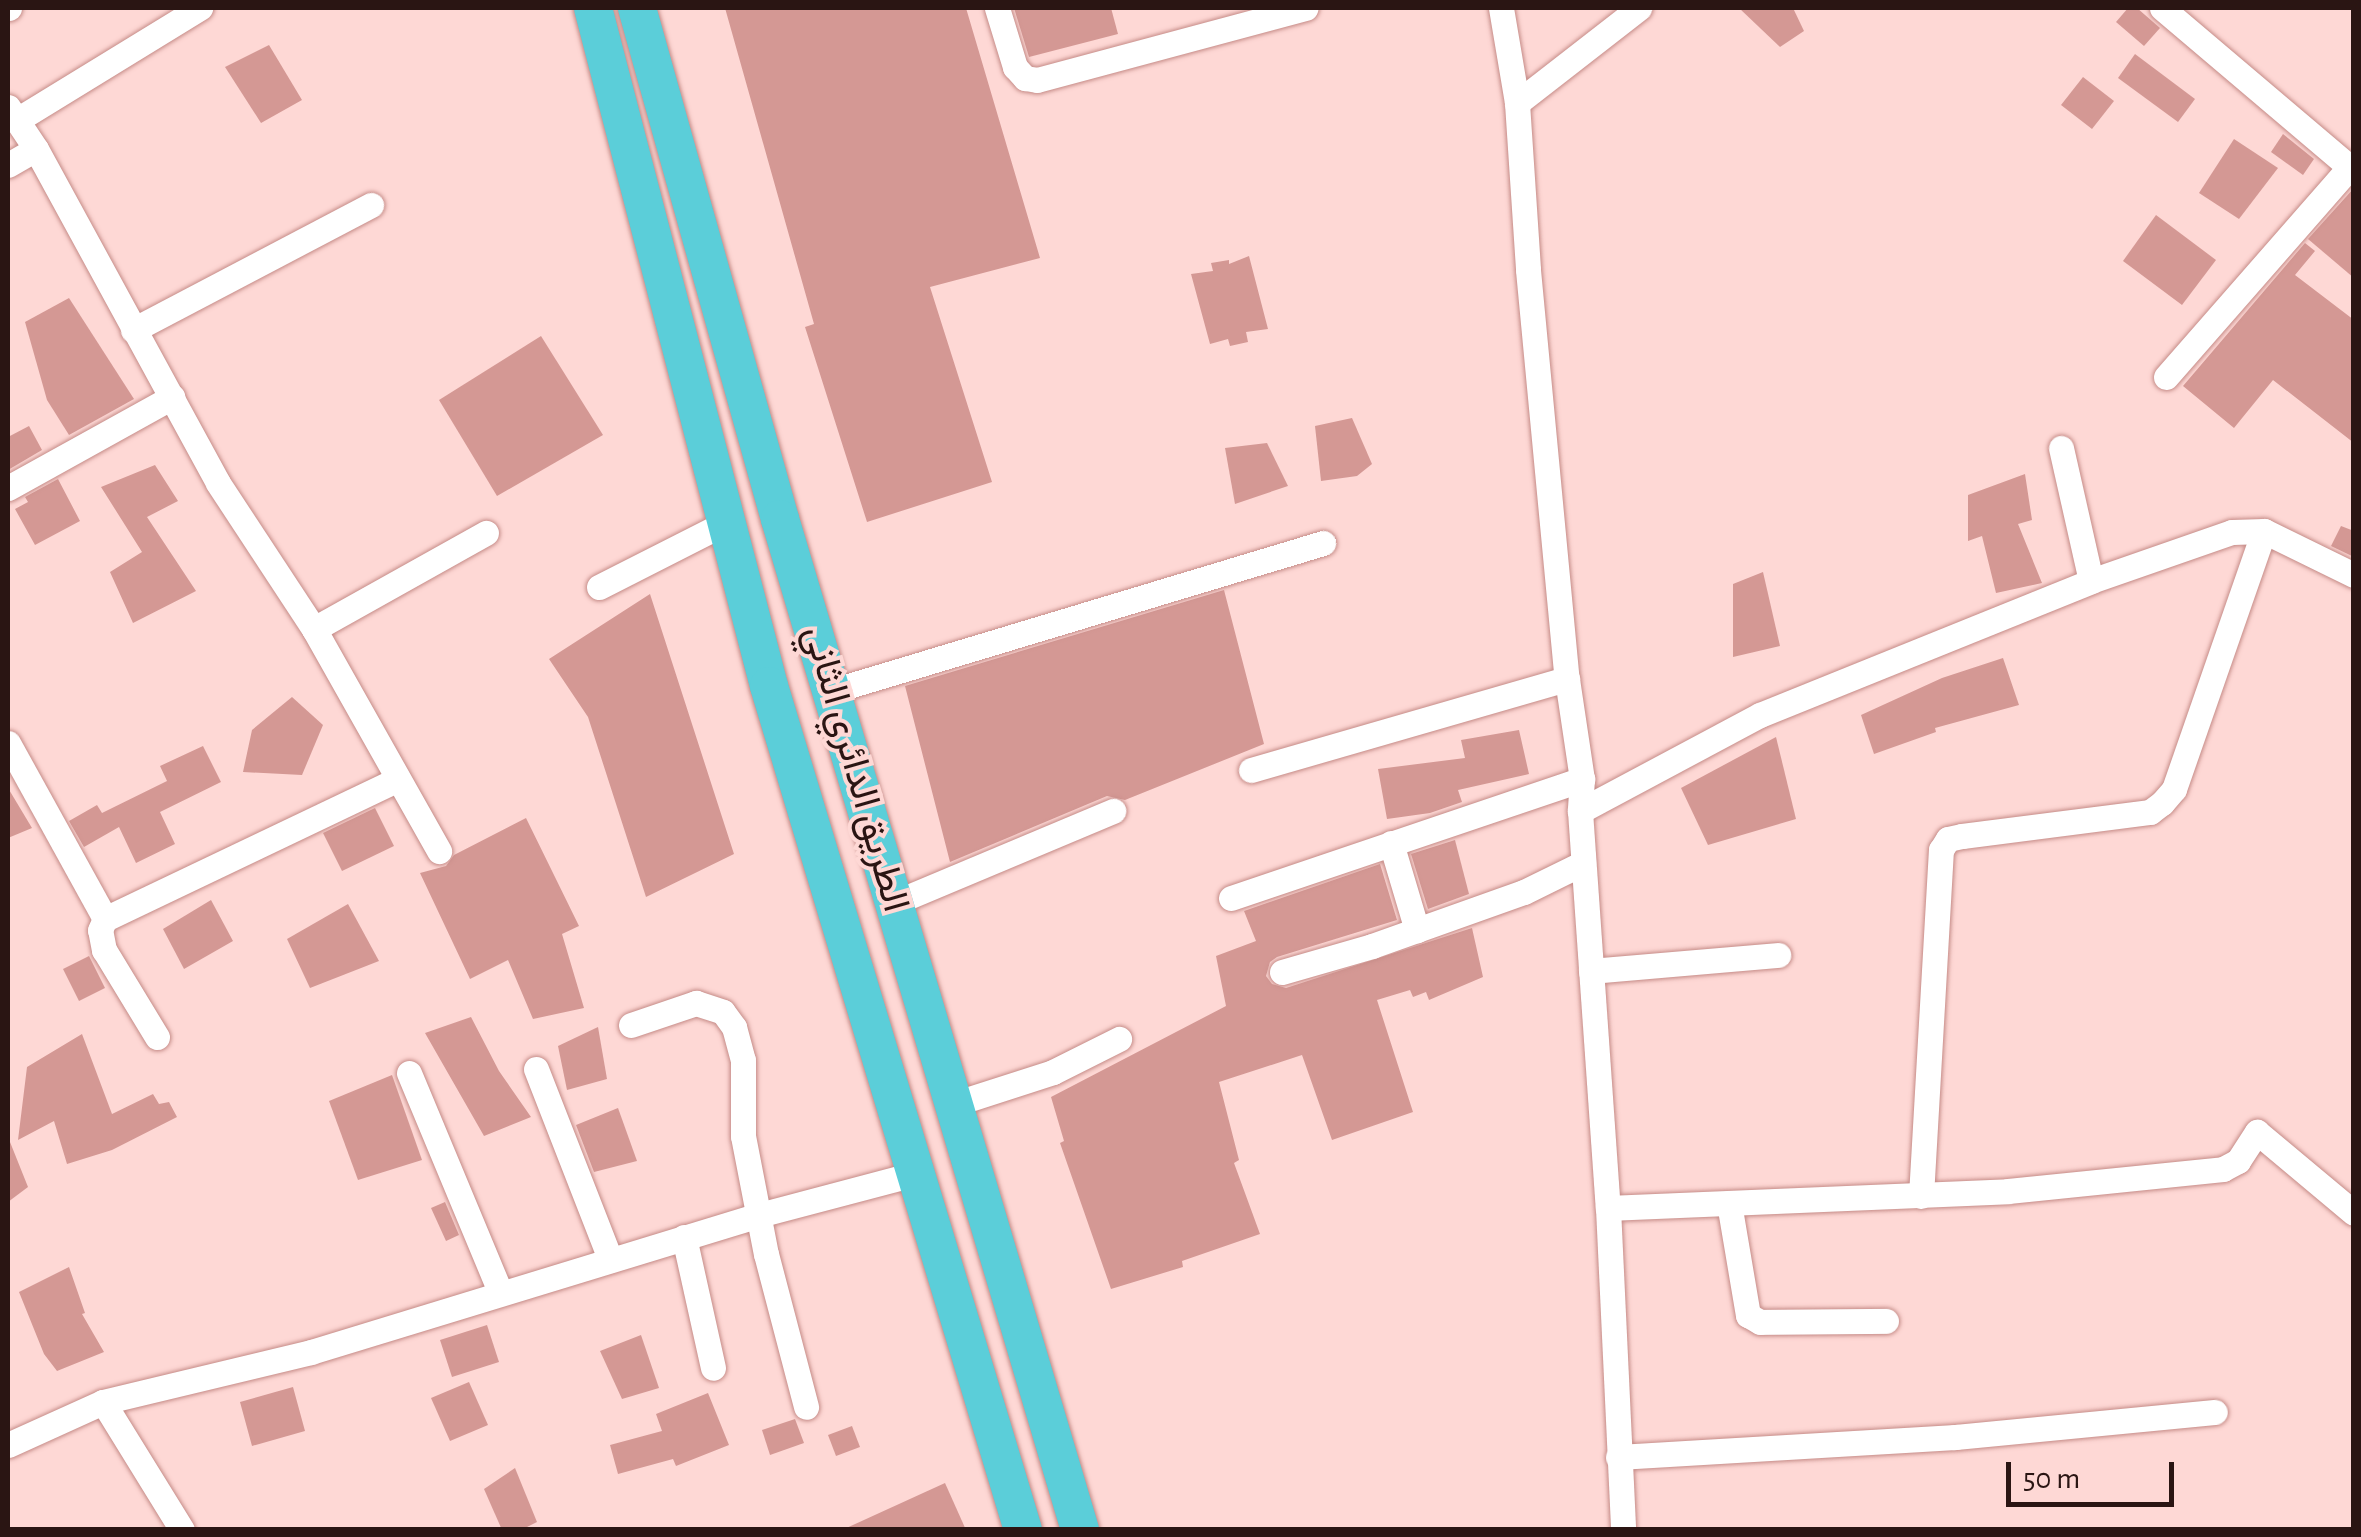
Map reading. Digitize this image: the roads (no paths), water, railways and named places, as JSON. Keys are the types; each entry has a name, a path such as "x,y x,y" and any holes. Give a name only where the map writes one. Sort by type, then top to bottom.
{"highway":[{"name":"الطريق الدائري الثاني","path":"593,8 725,523 914,1174 1023,1530"},
{"name":"الطريق الدائري الثاني","path":"637,8 780,518 1080,1530"},
{"path":"694,400 720,403 744,388"},
{"path":"725,523 738,510 755,506 780,518"}],"street":[{"path":"200,8 12,114 36,149 218,484 314,628 440,852"},
{"path":"997,8 1015,67 1025,78 1037,80 1305,8"},
{"path":"1501,8 1517,103 1567,678 1582,779 1580,811 1608,1208 1624,1530"},
{"path":"1517,103 1639,8"},
{"path":"2162,8 2352,170 2166,377"},
{"path":"8,165 36,149"},
{"path":"133,330 371,205"},
{"path":"8,488 172,397"},
{"path":"2062,448 2092,581"},
{"path":"599,587 725,523"},
{"path":"1920,1196 1941,850 1948,840 1962,836 2150,812 2162,803 2174,789 2264,531"},
{"path":"1580,811 1760,715 2092,581 2232,532 2264,531 2354,575"},
{"path":"314,628 486,533"},
{"path":"832,692 1323,543"},
{"path":"1252,770 1567,678"},
{"path":"8,743 105,919"},
{"path":"1231,898 1582,779"},
{"path":"156,1036 104,950 100,930 105,919 397,780"},
{"path":"894,903 1113,811"},
{"path":"1391,843 1417,930"},
{"path":"1282,972 1524,892 1583,863"},
{"path":"1590,970 1778,955"},
{"path":"631,1024 696,1003 723,1012 734,1027 744,1060 740,1109 759,1215 806,1407"},
{"path":"954,1104 1053,1072 1119,1039"},
{"path":"536,1069 610,1260"},
{"path":"409,1073 500,1292"},
{"path":"1608,1208 1920,1196 2223,1169 2238,1162 2257,1132 2354,1214"},
{"path":"8,1445 103,1402 311,1352 759,1215 914,1174"},
{"path":"1730,1203 1748,1315 1760,1322 1886,1321"},
{"path":"684,1238 714,1368"},
{"path":"103,1402 182,1530"},
{"path":"1618,1458 1955,1437 2215,1412"}]}
